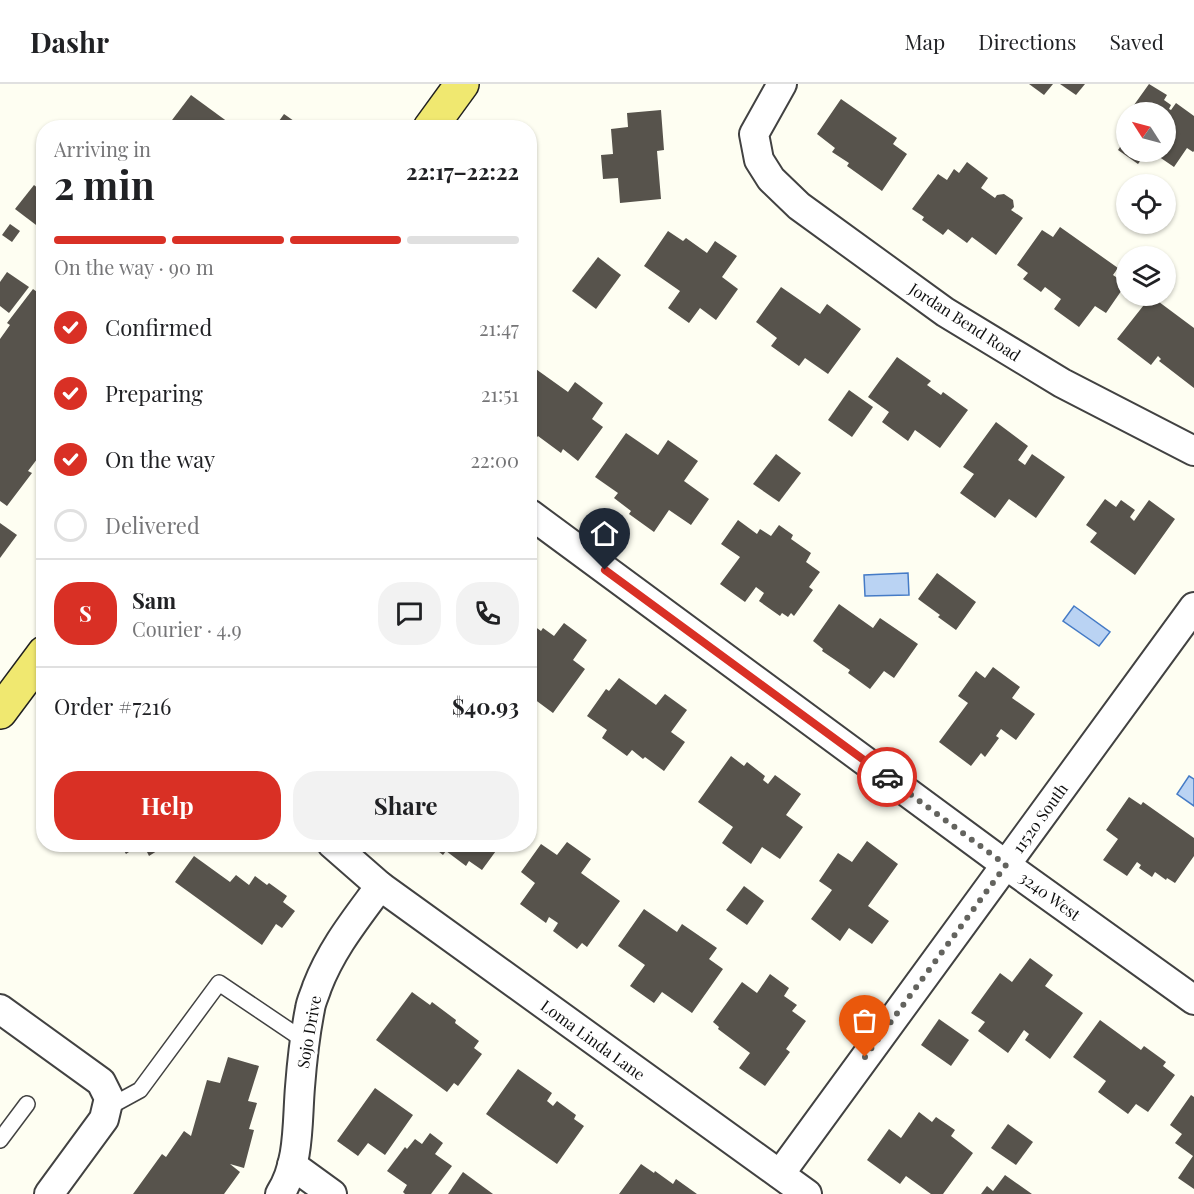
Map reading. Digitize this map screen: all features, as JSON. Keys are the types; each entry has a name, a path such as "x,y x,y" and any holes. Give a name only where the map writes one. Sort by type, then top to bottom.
{"main road":[{"path":"436,120 462,84"},
{"path":"0,712 36,664"}],"street":[{"name":"Jordan Bend Road","path":"782,84 754,134 759,160 771,179 799,206 945,312 1062,383 1194,451"},
{"name":"3240 West","path":"537,519 1006,865 1194,1000"},
{"name":"11520 South","path":"780,1174 1194,607"},
{"name":"Loma Linda Lane","path":"342,852 380,886 807,1194"},
{"name":"Sojo Drive","path":"280,1194 287,1183 292,1165 299,1115 304,1041 310,1006 323,971 337,945 380,886"},
{"path":"0,1009 101,1082 110,1098 104,1119 49,1194"},
{"path":"292,1165 332,1194"}],"lane":[{"path":"107,1108 140,1090 219,983 304,1041"},
{"path":"0,1140 27,1104"}],"water":[{"path":"908,573 909,595 865,596 864,575"},
{"path":"1074,606 1110,632 1099,646 1063,621"},
{"path":"1189,776 1194,779 1194,806 1177,794"}],"building":[{"path":"1029,84 1053,84 1044,95"},
{"path":"1060,84 1085,84 1076,95"},
{"path":"1149,84 1167,95 1164,100 1167,102 1136,102"},
{"path":"191,95 225,120 172,120"},
{"path":"841,99 897,138 893,144 907,154 882,191 847,166 849,163 832,152 835,148 817,134"},
{"path":"1176,103 1194,116 1194,151 1187,148 1174,167 1167,162 1176,162"},
{"path":"661,110 664,150 657,151 661,199 620,203 618,178 603,179 601,155 613,154 611,129 628,127 627,113"},
{"path":"284,114 293,120 280,120"},
{"path":"967,162 988,178 981,188 995,198 997,195 1004,194 1013,200 1014,207 1011,210 1023,218 996,255 972,237 967,243 948,229 943,235 922,220 924,217 912,209 938,174 947,180 954,169 959,173"},
{"path":"34,185 36,187 36,225 15,209"},
{"path":"10,224 20,231 12,242 2,235"},
{"path":"1060,227 1116,267 1113,275 1116,277 1116,298 1106,313 1095,306 1079,327 1054,309 1061,299 1045,287 1041,292 1023,279 1028,273 1017,265 1042,230 1053,237"},
{"path":"668,231 683,241 686,238 707,253 715,241 737,256 722,277 738,289 716,320 700,308 689,323 668,308 680,291 644,266"},
{"path":"598,257 621,275 596,309 572,291"},
{"path":"7,272 29,287 9,313 0,306 0,282"},
{"path":"781,287 820,314 827,304 861,329 828,374 805,358 799,366 771,346 777,338 756,322"},
{"path":"33,289 36,291 36,460 28,471 32,473 7,506 0,501 0,339 10,325 7,323"},
{"path":"1143,306 1164,306 1194,328 1194,388 1159,361 1161,359 1158,356 1151,365 1117,339"},
{"path":"897,357 931,381 927,385 941,395 943,392 968,410 940,448 915,430 908,441 882,422 889,412 868,397"},
{"path":"537,370 568,392 575,382 603,403 592,419 603,427 578,461 563,449 561,453 538,436"},
{"path":"849,390 873,407 852,437 828,420"},
{"path":"996,422 1028,446 1018,460 1025,465 1032,454 1065,477 1036,518 1009,499 995,518 960,493 974,474 963,467"},
{"path":"626,433 658,455 668,440 698,461 684,481 709,499 691,525 669,510 654,532 629,514 631,511 614,498 618,493 595,477"},
{"path":"776,454 801,473 779,502 753,484"},
{"path":"1105,499 1116,507 1121,500 1135,510 1130,517 1134,521 1149,500 1175,519 1135,575 1090,542 1097,533 1086,525"},
{"path":"738,520 757,534 760,529 771,536 779,525 793,535 791,539 811,553 806,562 820,572 809,587 813,590 794,616 791,613 788,617 782,613 780,616 759,601 764,593 756,587 745,602 720,584 740,557 721,544"},
{"path":"0,523 17,535 0,558"},
{"path":"937,573 976,602 956,630 918,599"},
{"path":"839,604 873,628 880,618 918,644 894,678 884,671 870,689 848,673 850,670 822,651 823,649 813,641"},
{"path":"564,623 587,640 573,660 585,669 553,713 537,701 537,628 541,631 543,628 554,636"},
{"path":"993,667 1020,687 1012,698 1035,714 1016,740 1001,729 996,736 999,738 985,757 981,753 971,766 939,742 968,703 958,696 976,671 985,678"},
{"path":"619,678 656,705 665,694 687,710 671,732 685,742 664,771 632,750 627,756 602,738 607,730 587,716 606,689 609,691"},
{"path":"731,756 744,766 747,762 765,776 763,780 768,784 775,775 801,794 786,815 803,827 780,859 762,847 751,864 722,843 733,827 698,802"},
{"path":"1129,797 1141,805 1143,802 1194,838 1194,856 1175,883 1155,872 1152,877 1139,868 1141,865 1137,862 1127,876 1103,860 1118,839 1106,830"},
{"path":"867,841 898,864 868,906 889,921 872,944 849,928 840,941 811,919 832,890 819,881 838,853 852,862"},
{"path":"567,842 591,859 581,873 620,901 587,947 582,943 577,949 553,931 558,923 549,917 546,923 520,904 535,883 521,872 541,844 557,855"},
{"path":"447,852 495,852 482,870 469,861 466,866"},
{"path":"194,856 230,882 236,875 249,885 255,876 267,885 269,883 287,896 283,902 295,911 282,928 276,924 262,945 175,882"},
{"path":"744,886 764,901 747,925 726,910"},
{"path":"644,909 677,932 682,924 717,948 709,959 723,969 692,1013 662,992 654,1003 630,986 645,965 618,946"},
{"path":"1030,958 1053,975 1045,986 1083,1013 1050,1059 1025,1040 1029,1034 1024,1030 1008,1053 978,1031 985,1022 971,1013 1000,973 1012,982"},
{"path":"770,974 789,988 784,996 797,1005 792,1011 806,1021 786,1049 790,1052 765,1086 739,1068 750,1053 718,1029 719,1027 713,1022 742,982 757,993"},
{"path":"412,992 430,1005 432,1002 479,1041 474,1048 482,1054 458,1086 454,1083 447,1092 376,1040"},
{"path":"939,1019 969,1040 951,1066 921,1045"},
{"path":"1100,1020 1141,1050 1144,1046 1166,1062 1163,1066 1175,1075 1148,1112 1136,1104 1128,1114 1098,1092 1106,1081 1073,1057"},
{"path":"228,1057 259,1066 248,1101 257,1103 249,1129 254,1130 244,1168 230,1164 240,1172 224,1194 133,1194 162,1154 166,1157 184,1131 191,1136 207,1080 220,1083"},
{"path":"518,1069 552,1093 547,1101 553,1106 557,1101 576,1115 574,1119 584,1126 557,1164 486,1114"},
{"path":"375,1088 413,1115 385,1155 368,1143 358,1156 337,1141"},
{"path":"1191,1095 1194,1097 1194,1189 1178,1178 1193,1156 1175,1143 1182,1134 1170,1125"},
{"path":"919,1112 932,1122 936,1117 955,1130 951,1136 973,1153 943,1194 931,1194 906,1176 900,1184 867,1160 889,1129 901,1138"},
{"path":"1008,1124 1033,1142 1016,1165 991,1148"},
{"path":"430,1133 443,1143 435,1154 452,1166 431,1194 405,1194 403,1192 407,1185 387,1171 405,1147 407,1149 415,1139 422,1144"},
{"path":"641,1164 673,1184 676,1179 697,1194 619,1194"},
{"path":"463,1172 493,1194 448,1194"},
{"path":"1005,1175 1032,1194 981,1194 987,1186 993,1191"}],"way so far":[{"path":"865,1057 1006,865 887,777"}],"route":[{"path":"605,570 887,777"}]}
